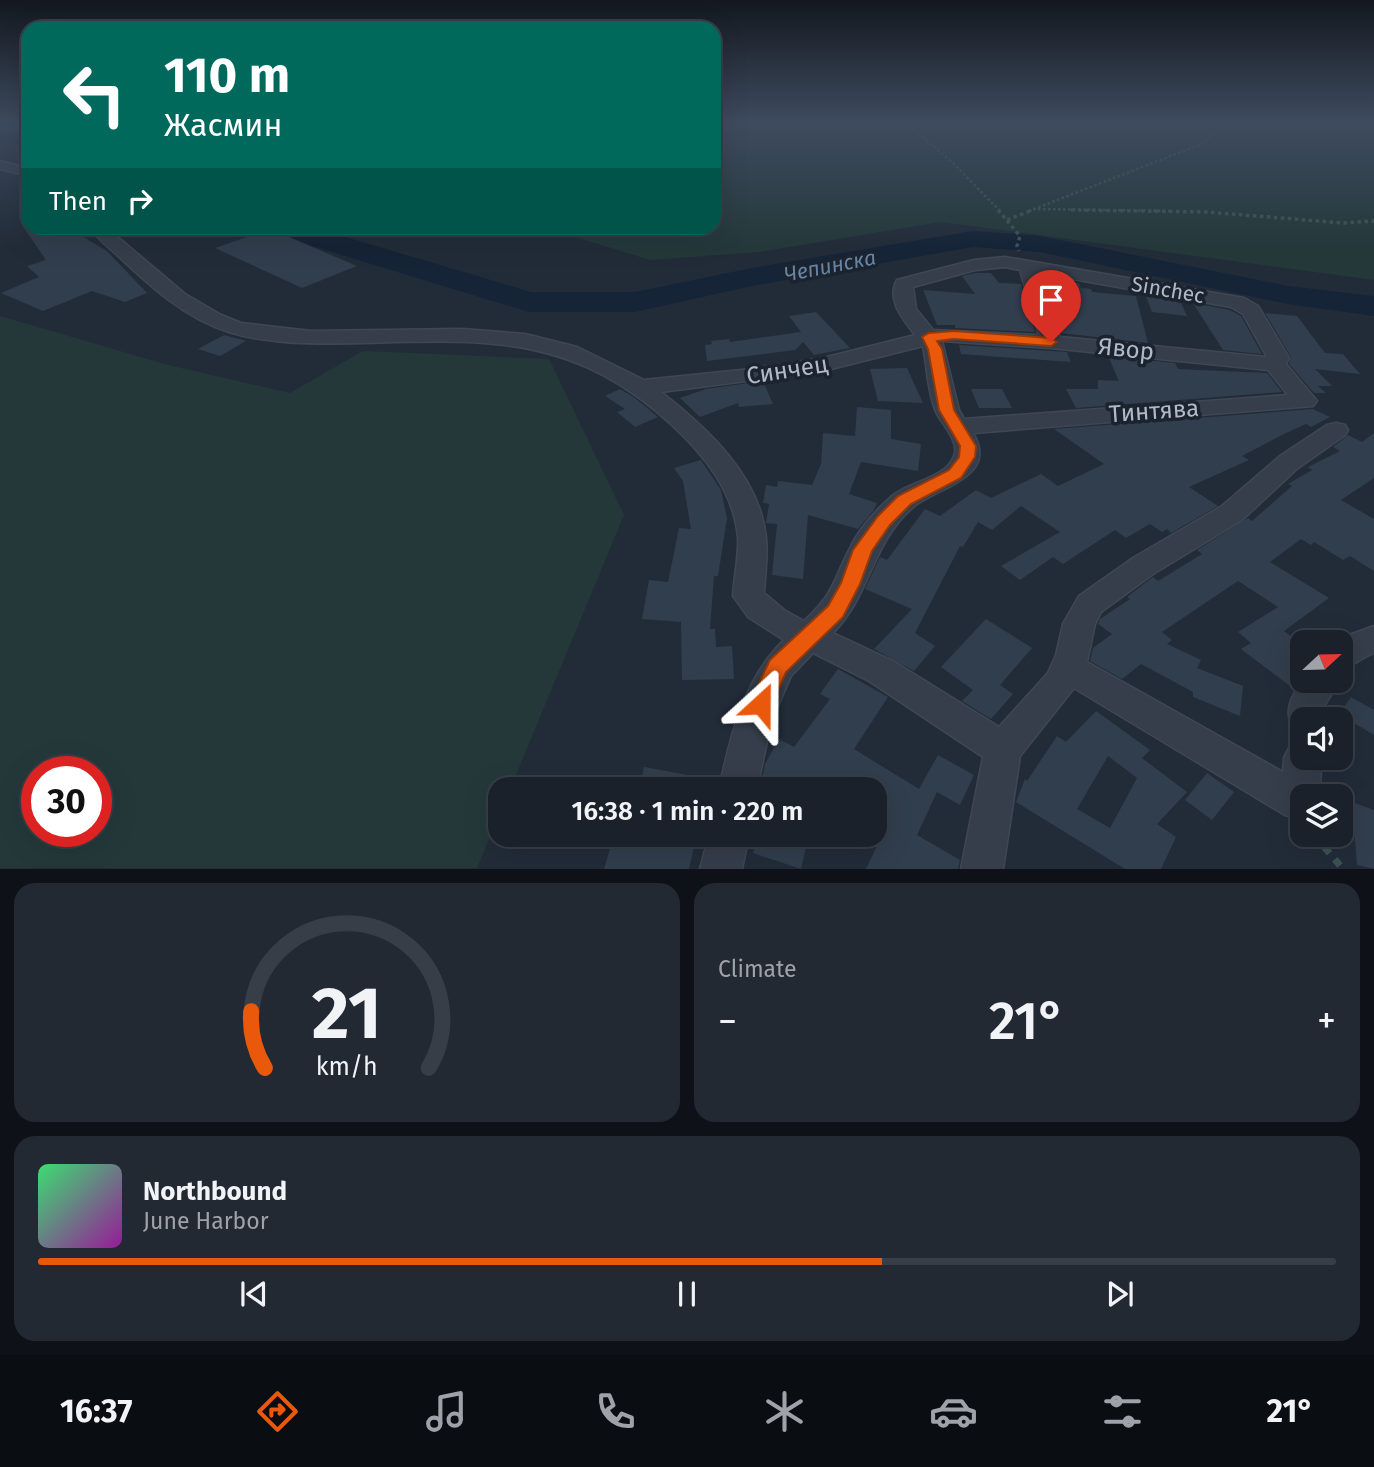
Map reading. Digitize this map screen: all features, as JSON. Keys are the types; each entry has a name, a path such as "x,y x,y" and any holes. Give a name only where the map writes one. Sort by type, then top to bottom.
{"street":[{"path":"0,165 21,170"},
{"path":"106,235 187,304 209,318 238,328 324,337 482,336 527,340 564,350 642,387 671,410 705,444 734,482 746,507 752,538 748,596 759,610 773,621 861,660 1003,750"},
{"name":"Sinchec","path":"929,337 907,311 902,292 904,284 974,265 997,262 1237,302 1251,310 1277,361"},
{"path":"1028,267 1051,342"},
{"name":"Явор","path":"929,337 954,335 1277,361"},
{"path":"741,777 753,722 778,667 835,611 850,584 863,550 884,520 904,500 955,474 967,457 968,446 947,410 935,349 929,337"},
{"name":"Синчец","path":"642,387 778,374 835,363 929,337"},
{"name":"Тинтява","path":"956,426 1305,401 1277,361"},
{"path":"982,869 1003,750 1060,683 1073,655 1079,624 1090,604 1143,566 1232,513 1289,462 1336,430"},
{"path":"1353,647 1374,639"},
{"path":"1067,667 1299,802 1302,770"},
{"path":"721,869 726,847"}],"path":[{"path":"954,165 1020,236 1017,246"},
{"path":"1007,220 1148,165"},
{"path":"1033,209 1207,212 1343,223 1374,221"},
{"path":"1324,847 1343,869"}],"green space":[{"path":"721,165 1374,165 1374,280 941,222 759,252 650,260 568,235 721,235"},
{"path":"0,316 168,365 290,393 363,351 549,359 624,515 515,777 488,777 488,842 477,868 0,868"}],"building":[{"path":"29,235 80,235 107,251 147,293 125,302 92,291 43,311 1,293 39,277 27,266 46,260"},
{"path":"253,235 284,235 357,266 302,288 215,248"},
{"path":"991,273 999,283 1021,284 1035,332 937,325 923,290 975,294 962,276"},
{"path":"1046,277 1079,283 1081,288 1091,289 1092,292 1136,296 1148,343 1061,333 1046,286 1050,286"},
{"path":"1145,294 1180,301 1187,316 1152,312"},
{"path":"1193,303 1230,310 1241,316 1262,354 1223,350"},
{"path":"816,312 850,348 814,355 803,342 795,350 707,361 705,345 712,344 711,341 729,339 730,342 801,332 789,316"},
{"path":"1265,313 1297,316 1325,353 1343,354 1360,374 1315,369 1332,386 1318,386 1326,393 1314,393 1289,364 1291,357"},
{"path":"224,335 246,341 220,356 198,349"},
{"path":"959,345 1067,352 1071,362 961,354"},
{"path":"1108,356 1175,363 1178,369 1267,373 1282,392 1076,408 1066,389 1098,389 1098,380 1119,381"},
{"path":"907,368 923,403 878,401 870,369"},
{"path":"763,381 773,404 739,407 738,403 700,417 680,398 706,389"},
{"path":"620,389 658,417 635,427 617,412 625,409 605,396"},
{"path":"971,389 1002,389 1012,408 979,408"},
{"path":"857,407 891,410 891,439 921,444 918,471 861,462 849,494 877,503 873,511 858,529 808,515 803,579 772,575 777,524 766,523 769,504 763,503 766,485 777,487 778,481 812,485 821,464 823,433 855,436"},
{"path":"1313,409 1330,417 1311,427 1306,424 1284,434 1242,456 1249,460 1189,487 1218,506 1171,533 1167,529 1162,532 1150,524 1126,538 1115,530 1063,564 1053,557 1020,580 1001,566 1060,532 1021,506 992,530 978,522 963,547 960,546 915,633 935,646 914,671 874,649 912,609 865,589 880,557 887,560 925,509 940,516 976,490 991,498 1041,474 1058,486 1104,464 1054,429"},
{"path":"1374,433 1374,478 1341,500 1374,519 1374,571 1350,556 1343,560 1314,542 1311,545 1301,539 1270,562 1329,598 1284,631 1290,635 1290,686 1241,649 1251,643 1238,632 1278,607 1238,581 1162,632 1172,640 1167,644 1201,660 1197,668 1243,686 1240,716 1193,697 1193,692 1141,664 1122,679 1090,661 1093,648 1112,634 1098,624 1100,619 1130,599 1127,597 1153,577 1158,581 1202,554 1197,550 1248,518 1252,521 1292,486 1288,484 1312,470 1308,467 1340,451 1333,447 1348,435 1362,442"},
{"path":"701,460 721,490 727,518 718,576 714,576 710,629 715,629 716,647 732,646 734,679 682,680 681,622 642,619 649,580 668,582 679,528 691,529 683,481 674,468"},
{"path":"986,619 1032,648 1000,685 1013,694 991,719 962,701 973,690 941,667"},
{"path":"838,669 888,697 854,749 919,789 938,755 974,775 960,805 937,792 917,835 960,860 958,869 866,869 876,847 887,847 887,777 763,775 765,764 779,739 794,747 830,699 820,694"},
{"path":"1351,697 1374,710 1374,735 1353,722 1353,707 1344,707"},
{"path":"1096,711 1150,750 1142,758 1187,792 1157,824 1176,837 1161,869 1125,869 1016,802 1025,779 1027,781 1057,736 1066,742","holes":["1108,756 1137,778 1110,828 1077,809"]},
{"path":"644,767 699,777 642,777"},
{"path":"1207,773 1234,792 1212,820 1185,800"},
{"path":"1353,802 1374,810 1374,869 1357,865"},
{"path":"610,847 694,847 689,869 604,869"},
{"path":"755,847 806,847 801,869 753,853"}],"waterway":[{"name":"Чепинска","path":"310,235 529,302 635,302 752,277 973,239 1040,244 1288,295 1374,306"}],"route":[{"path":"761,704 778,667 835,611 850,584 863,550 884,520 904,500 955,474 967,457 968,446 947,410 935,349 929,337 954,335 1051,342"}]}
